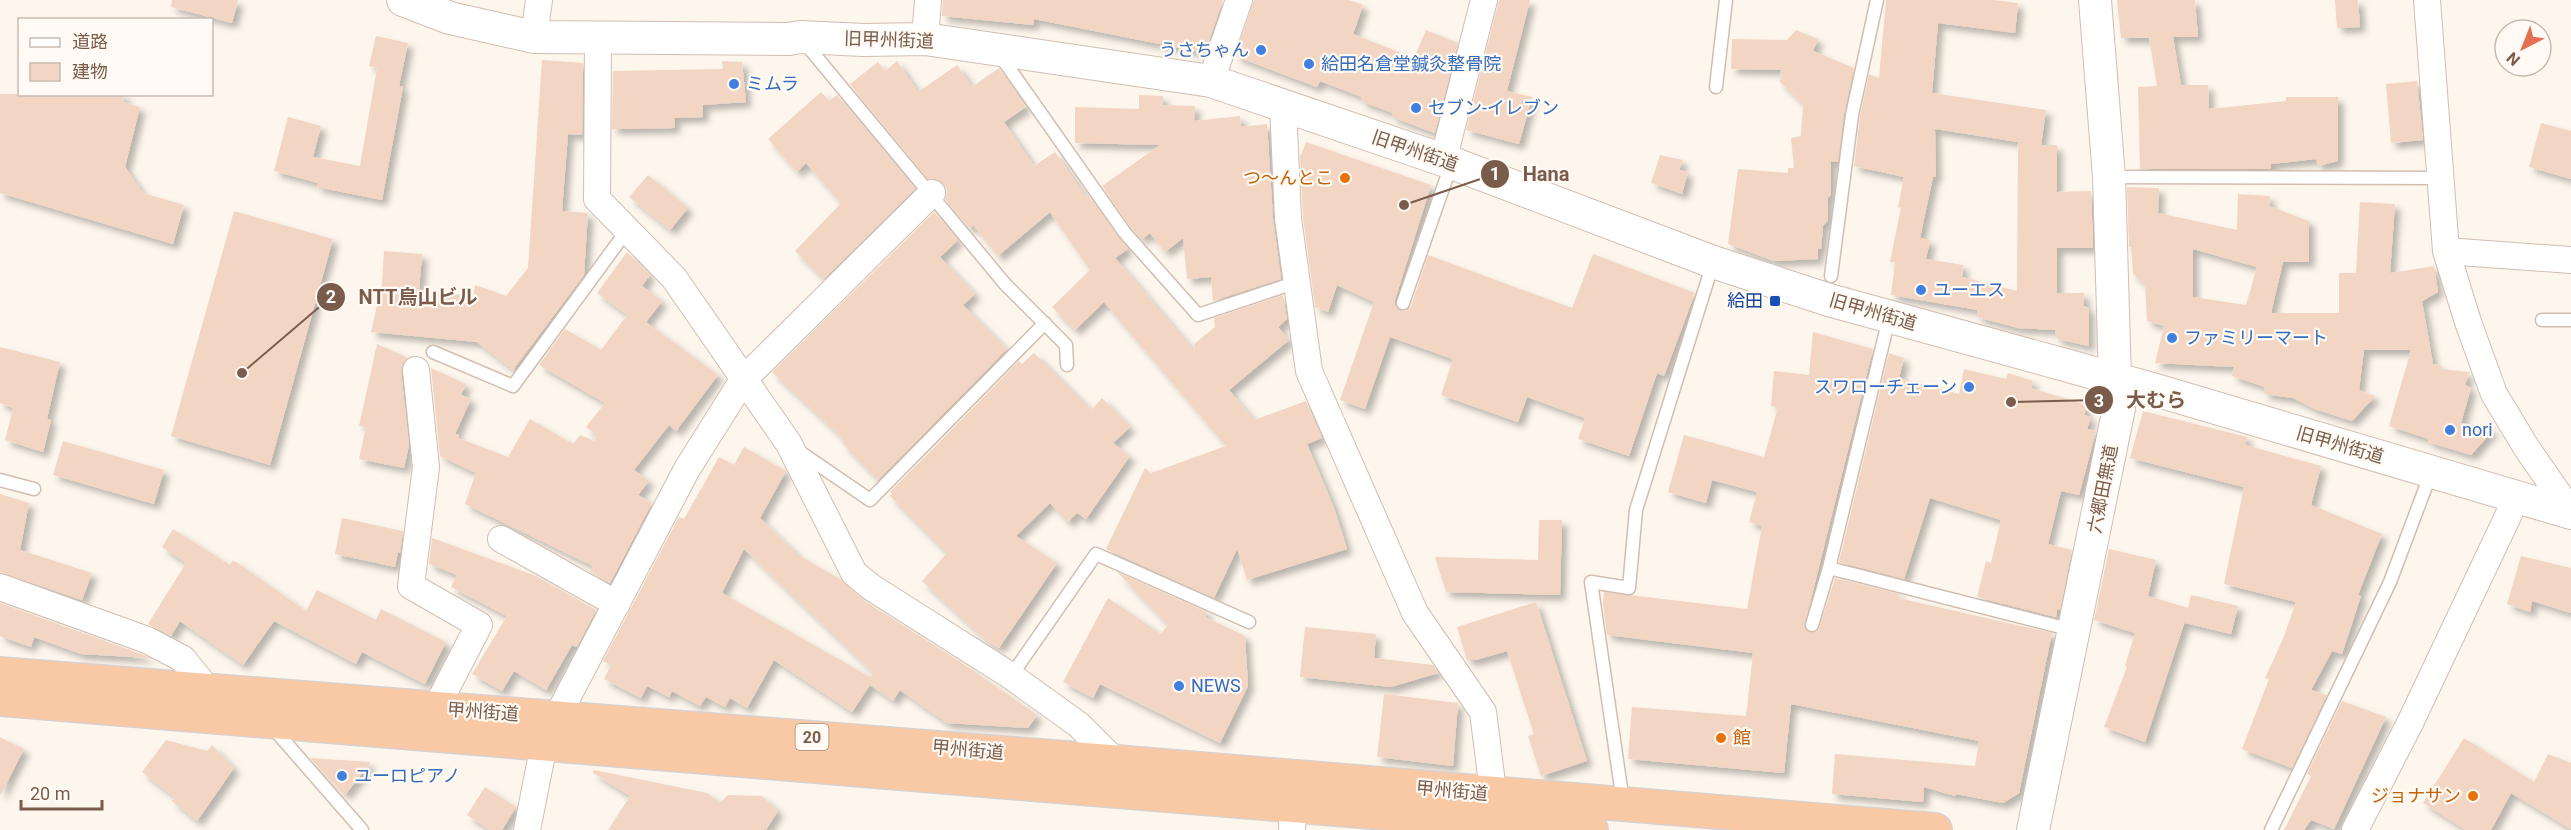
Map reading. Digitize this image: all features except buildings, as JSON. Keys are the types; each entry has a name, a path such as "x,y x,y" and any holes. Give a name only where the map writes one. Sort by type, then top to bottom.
{"highway":[{"name":"甲州街道","path":"0,674 436,708 550,731 1292,817 1485,815 1623,805 1935,830"},
{"name":"甲州街道","path":"0,699 268,722 550,731 1116,762 1591,830"}],"street":[{"name":"旧甲州街道","path":"402,0 450,18 534,37 925,39 1211,81 1447,162 1713,262 1829,300 2115,379 2571,512"},
{"path":"534,37 539,0"},
{"path":"925,39 928,0"},
{"path":"1211,81 1239,0"},
{"path":"1447,162 1484,0"},
{"name":"六郷田無道","path":"2032,830 2119,408 2115,379 2109,177 2095,0"},
{"path":"2427,0 2446,251 2494,394 2526,447 2571,512"},
{"path":"598,39 597,199 674,278 742,380 789,444 854,573 871,587 1011,676 1079,725 1116,762"},
{"path":"1283,105 1288,218 1309,371 1415,613 1483,712 1491,776 1485,815"},
{"path":"527,830 550,731 687,469 742,380 932,193"},
{"path":"2446,251 2571,260"},
{"path":"424,361 426,467 411,586 479,625 436,708"},
{"path":"2355,830 2517,497"},
{"path":"501,539 617,604"},
{"path":"0,587 147,640 183,659 208,690"}],"lane":[{"path":"1716,87 1726,0"},
{"path":"1831,276 1852,115 1877,0"},
{"path":"800,37 932,193 1005,284 1066,345 1067,366"},
{"path":"996,50 1125,232 1198,315 1297,282"},
{"path":"1403,303 1447,162"},
{"path":"2109,177 2439,178"},
{"path":"424,361 513,386 628,229"},
{"path":"1623,805 1591,582 1629,588 1636,510 1713,262"},
{"path":"1812,625 1829,568 1890,317"},
{"path":"2542,320 2571,320"},
{"path":"789,444 870,500 1045,323"},
{"path":"2271,830 2390,582 2431,472"},
{"path":"0,480 34,489"},
{"path":"1011,676 1096,554 1249,621"},
{"path":"1829,568 2074,631"},
{"path":"268,722 362,830"}],"place":[{"name":"うさちゃん","path":"1261,50"},
{"name":"給田名倉堂鍼灸整骨院","path":"1309,64"},
{"name":"ミムラ","path":"734,84"},
{"name":"セブン-イレブン","path":"1416,108"},
{"name":"つ～んとこ","path":"1345,178"},
{"name":"Hana","path":"1404,205"},
{"name":"ユーエス","path":"1921,290"},
{"name":"給田","path":"1775,301"},
{"name":"ファミリーマート","path":"2172,338"},
{"name":"NTT烏山ビル","path":"242,373"},
{"name":"スワローチェーン","path":"1969,387"},
{"name":"大むら","path":"2011,402"},
{"name":"nori","path":"2450,430"},
{"name":"NEWS","path":"1179,686"},
{"name":"館","path":"1721,738"},
{"name":"ユーロピアノ","path":"342,776"},
{"name":"ジョナサン","path":"2473,796"}]}
